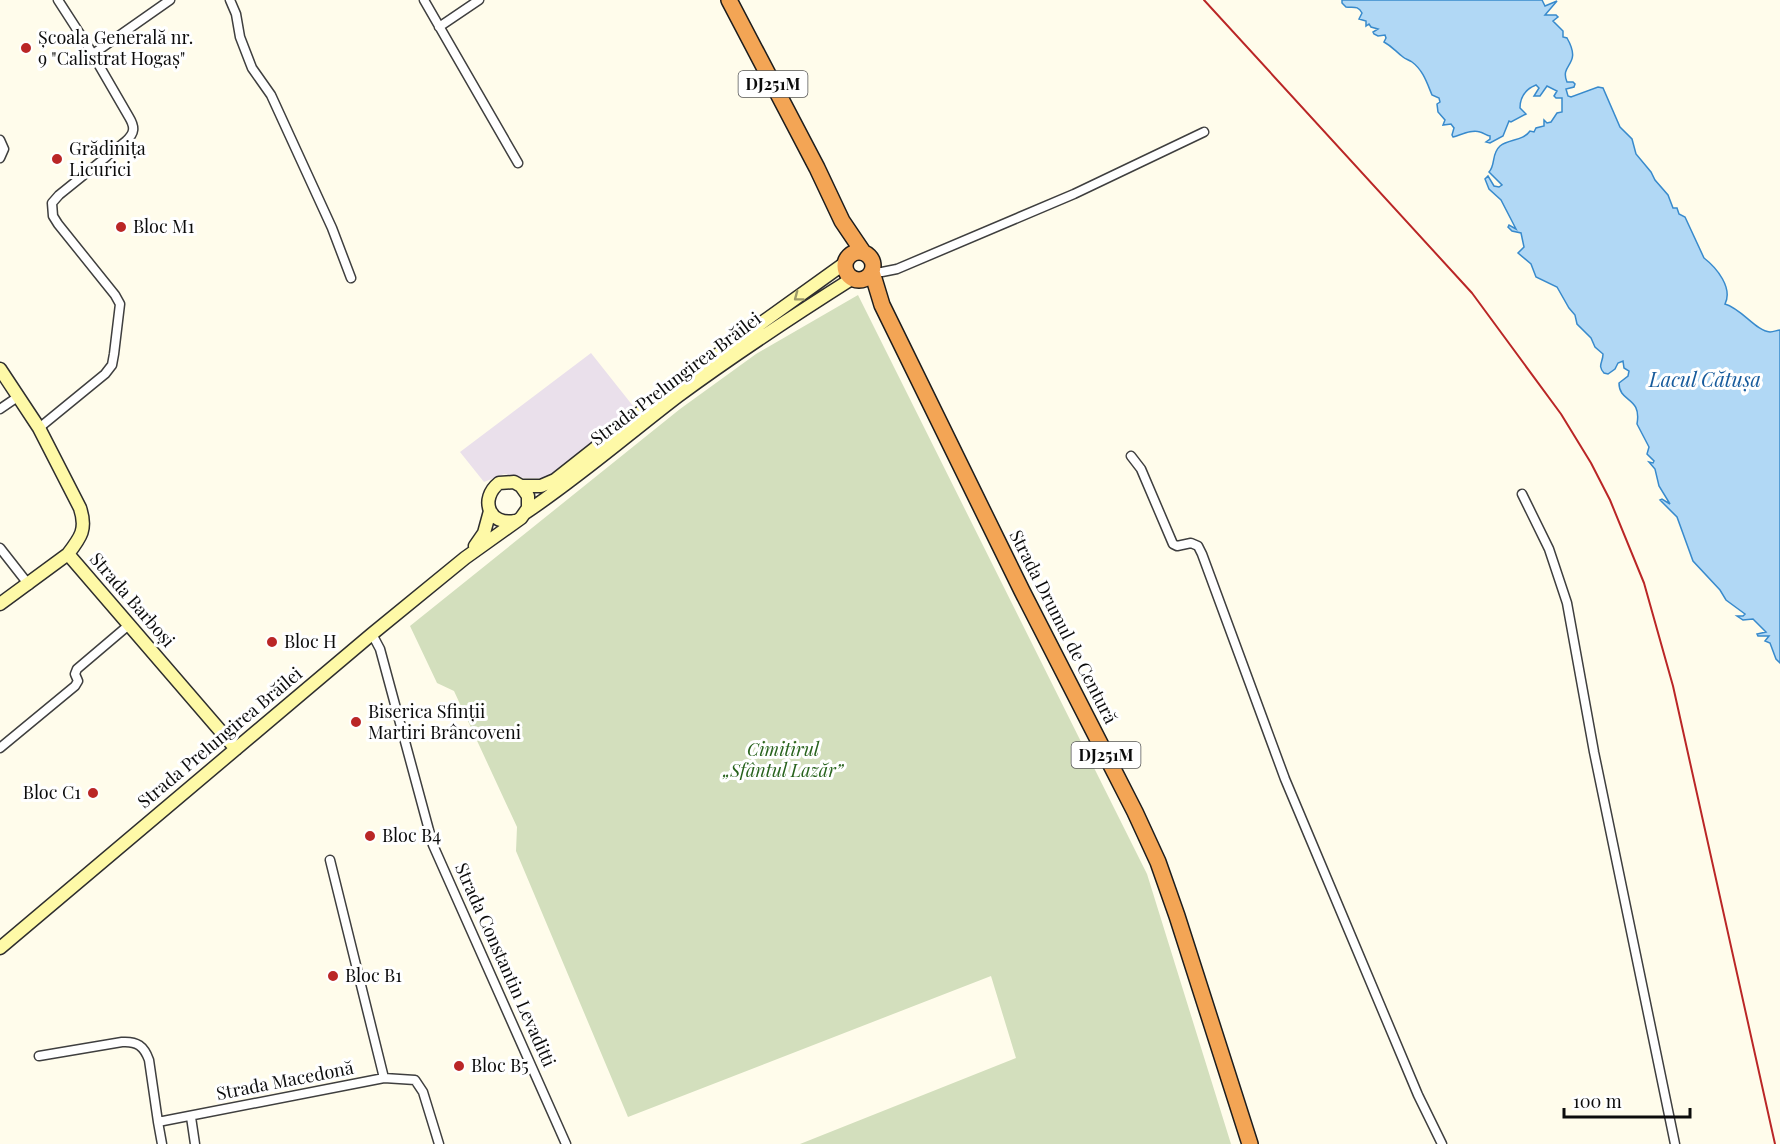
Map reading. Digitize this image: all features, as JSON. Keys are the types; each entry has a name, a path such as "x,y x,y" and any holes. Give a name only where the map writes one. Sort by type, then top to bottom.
{"highway":[{"name":"DJ251M","path":"729,0 817,168 842,221"},
{"path":"842,221 863,252 873,262 872,272 882,305"},
{"path":"842,221 846,272 882,305"},
{"path":"846,261 854,252 863,252"},
{"path":"855,279 866,278 872,272"},
{"name":"Strada Drumul de Centură","path":"882,305 1158,862 1250,1144"}],"main road":[{"name":"Strada Prelungirea Brăilei","path":"521,486 541,486 555,480 674,386 846,261"},
{"name":"Strada Prelungirea Brăilei","path":"525,513 564,487 649,419 763,335 855,279"},
{"name":"Strada Barboși","path":"0,369 39,428 80,508 84,521 79,540 68,554 236,748"},
{"path":"506,481 521,486 528,496 528,508 525,513 515,521 503,522 493,516 488,500 493,488 506,481"},
{"name":"Strada Prelungirea Brăilei","path":"465,558 484,533 490,511"},
{"name":"Strada Prelungirea Brăilei","path":"0,948 372,634 465,558 515,521"},
{"path":"0,604 29,585 68,554"}],"street":[{"path":"39,428 105,374 112,365 120,304 58,224 51,209 52,203 126,141 134,129 93,54 57,0"},
{"path":"93,54 170,0"},
{"path":"230,0 236,14 240,37 252,68 271,95 332,228 351,278"},
{"path":"424,0 518,163"},
{"path":"439,27 479,0"},
{"path":"872,272 897,269 1074,194 1204,132"},
{"path":"0,140 4,149 0,158"},
{"path":"0,409 19,396"},
{"path":"1131,456 1141,469 1173,544 1177,546 1191,543 1198,546 1202,554 1285,779 1418,1095 1442,1144"},
{"path":"1522,494 1549,549 1567,603 1594,752 1675,1144"},
{"path":"0,548 29,585"},
{"path":"0,748 75,686 78,681 75,672 130,624"},
{"name":"Strada Constantin Levaditti","path":"372,634 380,649 433,845 566,1144"},
{"path":"330,860 384,1078"},
{"path":"39,1056 122,1042 132,1041 139,1044 146,1051 149,1060 162,1144"},
{"name":"Strada Macedonă","path":"158,1122 384,1078 415,1080 423,1092 439,1144"},
{"path":"191,1117 195,1144"}],"shaded area":[{"path":"591,353 637,411 546,478 524,478 504,474 484,482 460,452"}],"green space":[{"name":"Cimitirul „Sfântul Lazăr”","path":"858,295 1147,874 1231,1144 800,1144 1016,1058 991,976 628,1117 516,851 517,827 454,691 437,683 410,626 680,409 756,354"}],"water":[{"name":"Lacul Cătușa","path":"1342,0 1542,0 1545,6 1557,1 1545,15 1558,17 1553,21 1563,31 1563,37 1567,38 1573,54 1565,76 1567,82 1575,84 1574,87 1566,89 1568,96 1571,97 1598,87 1603,88 1620,127 1632,139 1636,154 1668,195 1673,208 1677,208 1679,214 1685,217 1704,258 1722,279 1727,291 1725,304 1765,331 1780,330 1780,663 1770,643 1765,641 1769,636 1758,636 1757,634 1766,632 1753,619 1743,620 1737,616 1745,614 1726,600 1720,590 1693,561 1677,517 1660,500 1670,504 1659,486 1655,469 1649,462 1654,461 1647,454 1649,447 1637,424 1638,415 1634,404 1620,389 1619,383 1628,376 1629,371 1624,368 1623,361 1608,374 1604,373 1601,366 1603,354 1577,324 1575,315 1557,287 1536,277 1531,264 1518,253 1524,247 1521,233 1512,231 1508,227 1509,225 1516,229 1501,200 1489,189 1485,179 1488,176 1494,186 1502,185 1489,172 1497,149 1544,126 1544,120 1547,123 1551,122 1557,113 1562,112 1562,98 1556,98 1554,96 1557,91 1547,86 1540,96 1534,96 1539,88 1536,85 1522,97 1520,108 1526,114 1509,121 1503,136 1490,143 1486,142 1490,136 1477,131 1453,137 1454,128 1451,124 1443,125 1445,120 1438,112 1439,98 1432,95 1419,69 1384,42 1385,35 1374,34 1373,32 1378,29 1369,24 1366,26 1366,21 1359,19 1362,13 1359,9 1346,7"}],"railway":[{"path":"1204,0 1472,293 1561,414 1591,463 1610,500 1644,583 1673,686 1775,1144"}],"place":[{"name":"Școala Generală nr. 9 \"Calistrat Hogaș\"","path":"26,48"},
{"name":"Grădinița Licurici","path":"57,159"},
{"name":"Bloc M1","path":"121,227"},
{"name":"Bloc H","path":"272,642"},
{"name":"Biserica Sfinții Martiri Brâncoveni","path":"356,722"},
{"name":"Bloc C1","path":"93,793"},
{"name":"Bloc B4","path":"370,836"},
{"name":"Bloc B1","path":"333,976"},
{"name":"Bloc B5","path":"459,1066"}]}
